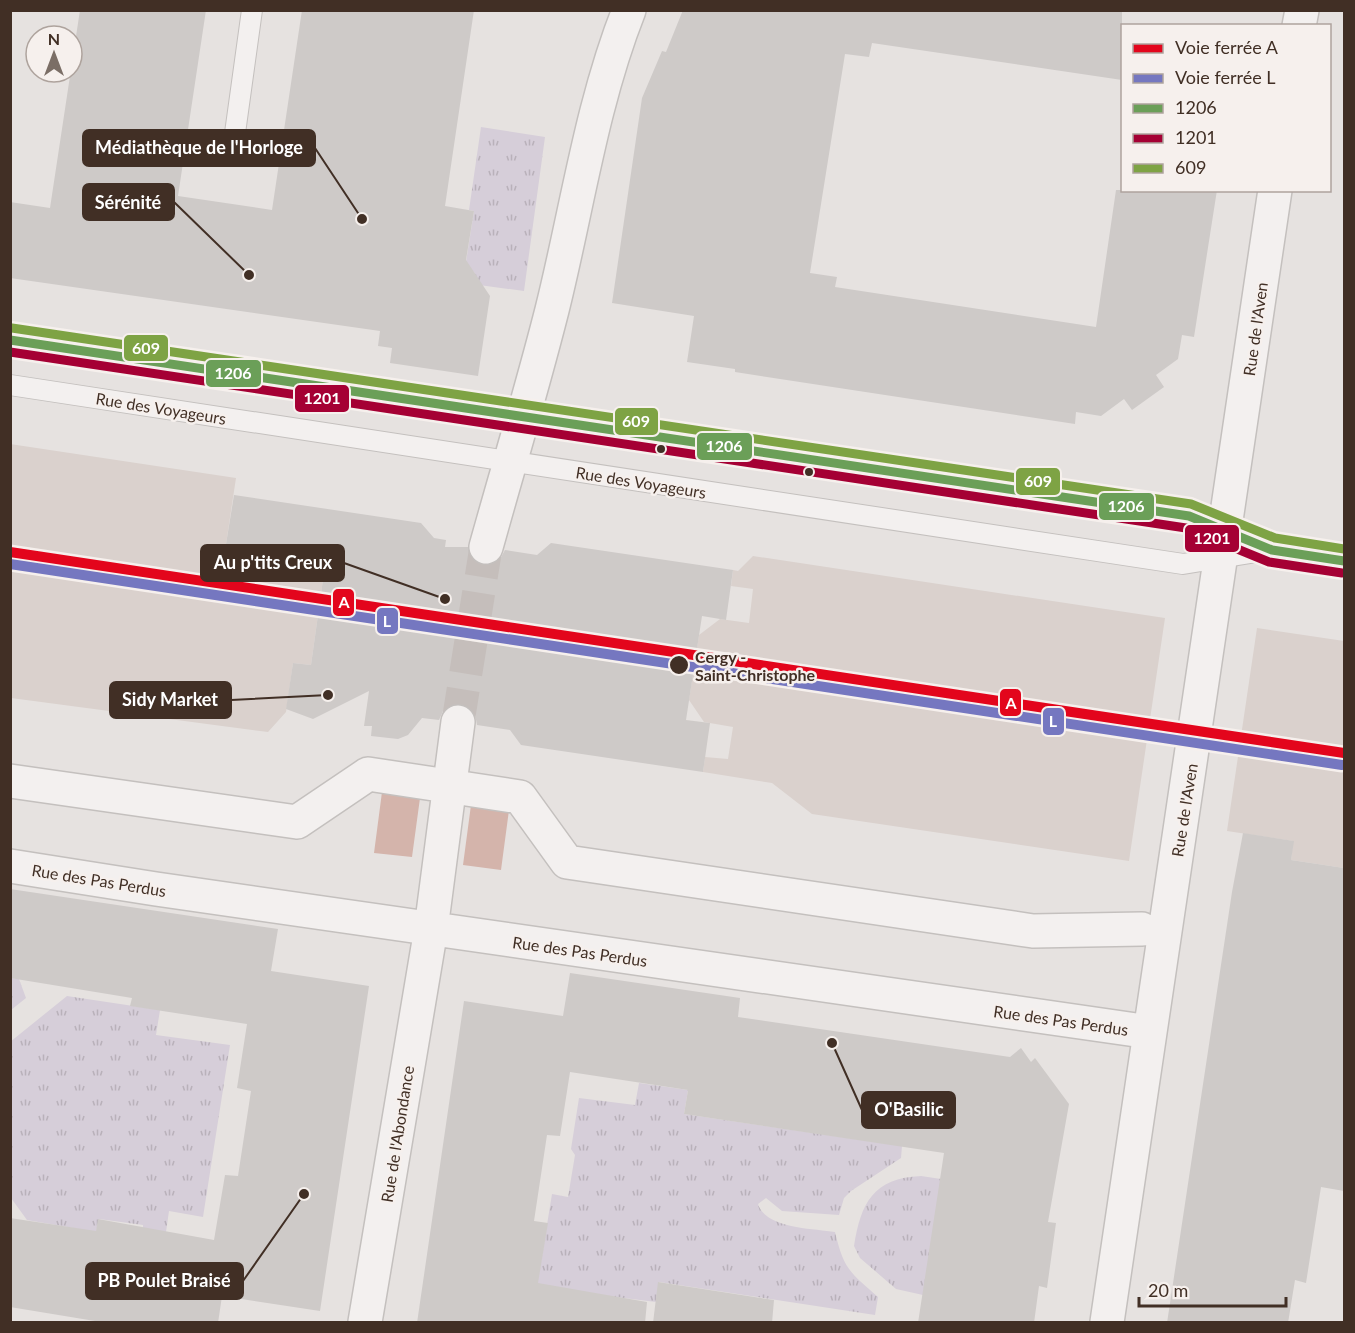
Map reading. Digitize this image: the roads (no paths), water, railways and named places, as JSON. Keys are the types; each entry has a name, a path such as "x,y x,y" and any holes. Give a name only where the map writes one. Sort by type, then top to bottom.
{"street":[{"path":"486,547 552,310 588,148 616,43 629,10"},
{"name":"Rue de l'Aven","path":"1107,1323 1213,623 1275,192"},
{"name":"Rue de l'Abondance","path":"365,1323 431,930 458,722"},
{"path":"10,781 297,822 368,774 520,797 567,862 1033,932 1142,929"},
{"name":"Rue des Pas Perdus","path":"10,866 431,930 1150,1032"}],"lane":[{"path":"235,133 252,10"},
{"path":"10,340 1189,516 1224,545 1344,561"},
{"name":"Rue des Voyageurs","path":"10,385 1183,564 1224,545"}],"tunnel":[{"path":"458,722 486,547"}],"rail line":[{"name":"A","path":"10,552 1344,753"},
{"name":"L","path":"10,564 1342,765"}],"place":[{"name":"Médiathèque de l'Horloge","path":"362,219"},
{"name":"Sérénité","path":"249,275"},
{"name":"Au p'tits Creux","path":"445,599"},
{"name":"Cergy - Saint-Christophe","path":"679,665"},
{"name":"Sidy Market","path":"328,695"},
{"name":"O'Basilic","path":"832,1043"},
{"name":"PB Poulet Braisé","path":"304,1194"}]}
